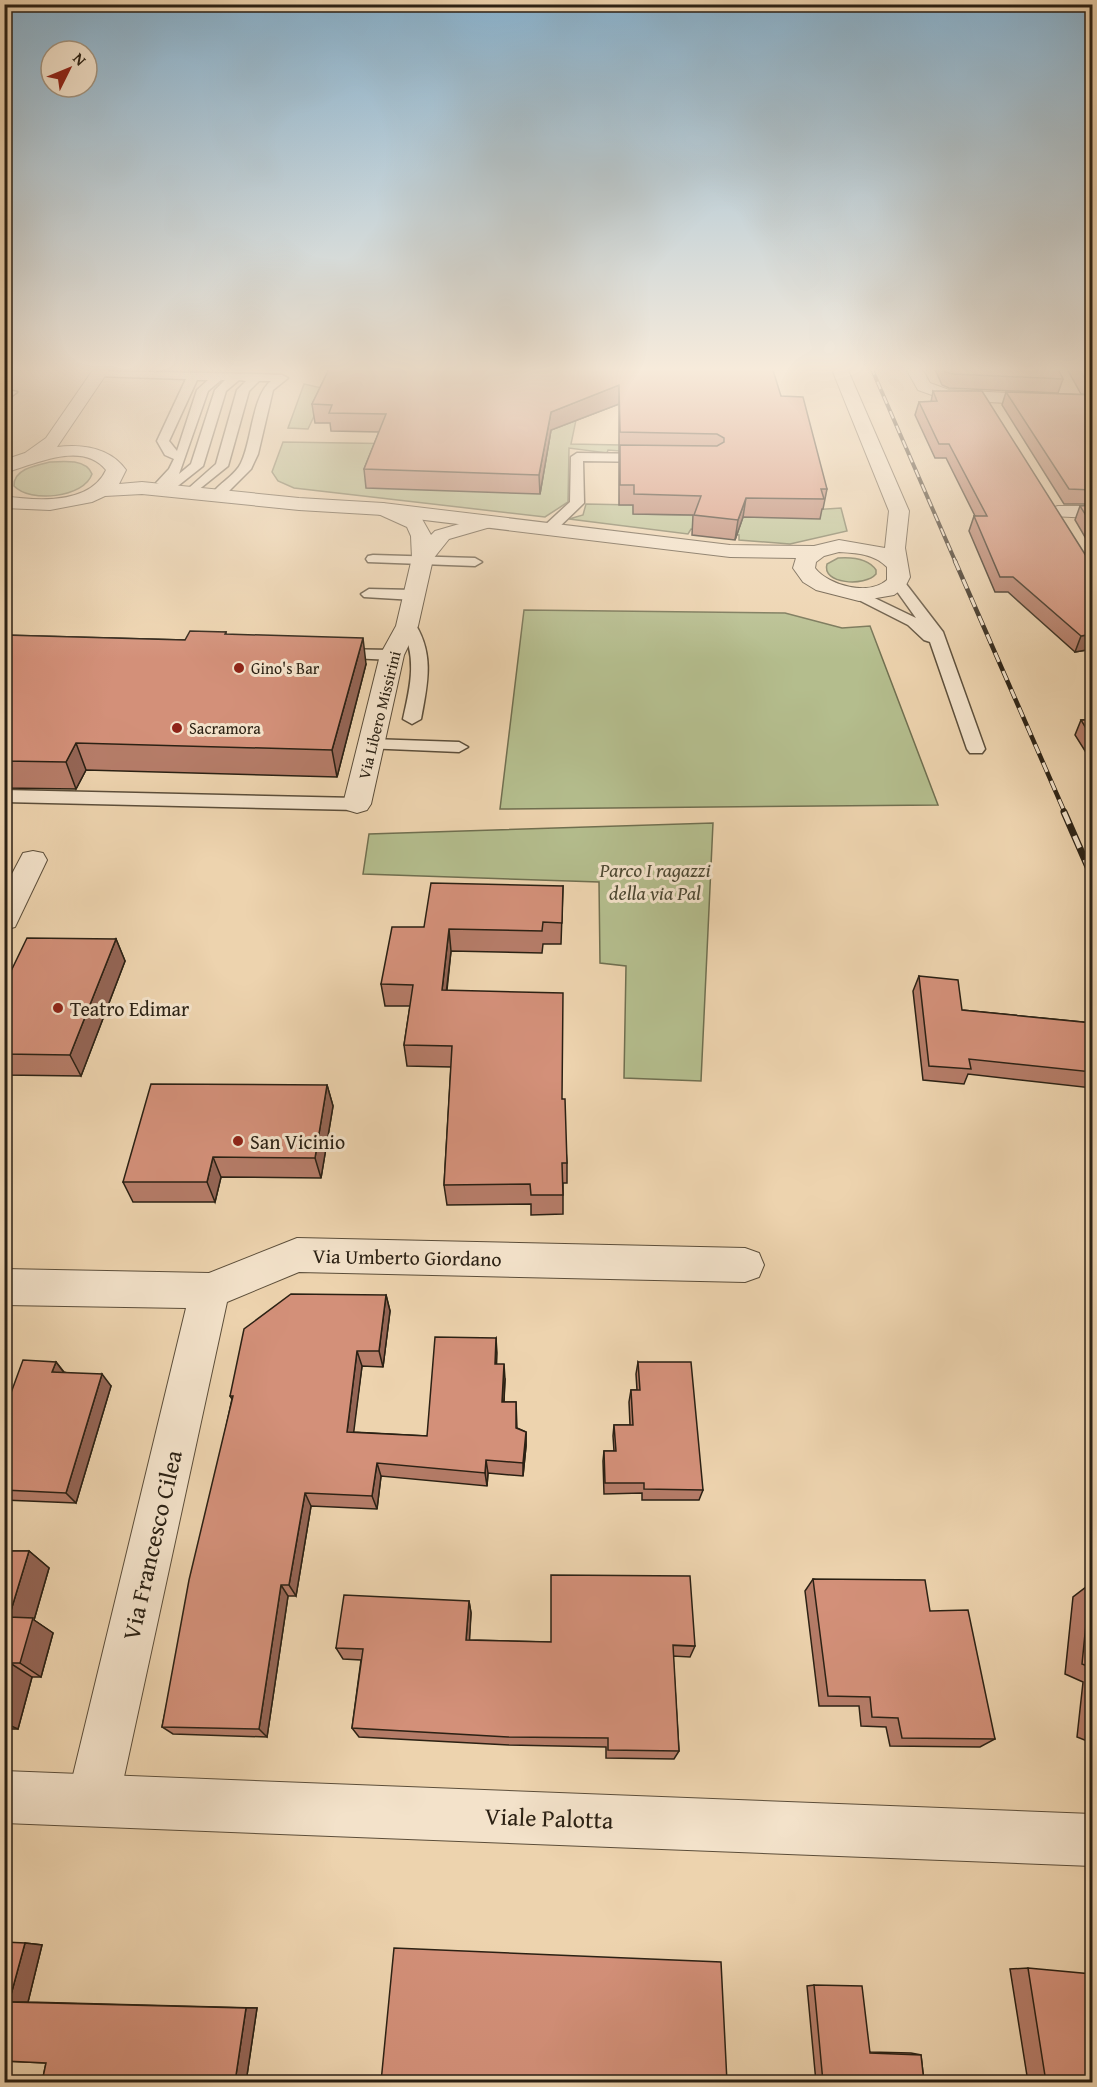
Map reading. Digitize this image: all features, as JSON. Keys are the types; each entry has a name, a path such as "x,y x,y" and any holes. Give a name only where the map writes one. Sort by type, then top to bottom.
{"street":[{"name":"Via Libero Missirini","path":"112,464 116,470 135,478 331,506"},
{"path":"878,464 899,511 895,548 899,576"},
{"path":"4,502 40,506 61,504 98,491 114,477 116,470"},
{"name":"Via Libero Missirini","path":"98,491 142,488 383,509 704,549 743,555 805,572 823,587 855,594 881,592 899,576"},
{"path":"839,546 877,525 887,507 890,494"},
{"path":"1069,531 1052,504 1092,512"},
{"path":"13,520 40,506"},
{"name":"Via Libero Missirini","path":"357,804 392,655 407,622 423,560 419,529 415,523 383,509"},
{"name":"Via Libero Missirini","path":"423,560 442,535 487,522"},
{"path":"839,546 870,549 884,554 899,576"},
{"name":"Via Libero Missirini","path":"704,549 814,552 839,546"},
{"path":"805,572 804,565 814,552"},
{"path":"4,920 33,860"},
{"name":"Via Umberto Giordano","path":"4,1287 210,1291 297,1255 745,1265"},
{"name":"Via Francesco Cilea","path":"93,1800 210,1291"},
{"name":"Viale Palotta","path":"4,1797 1092,1840"}],"lane":[{"path":"169,484 177,464"},
{"path":"169,484 198,464"},
{"path":"197,487 222,464"},
{"path":"222,490 247,464"},
{"path":"549,529 577,503 577,464"},
{"path":"372,559 475,562"},
{"path":"899,576 935,632 976,749"},
{"path":"369,594 414,595"},
{"path":"855,594 913,622 940,646"},
{"path":"407,622 418,638 422,666 412,719"},
{"path":"324,653 392,655"},
{"path":"371,744 459,747"},
{"path":"4,796 357,804"}],"green space":[{"path":"82,464 92,474 87,482 68,493 32,495 14,486 17,476 33,466"},
{"path":"275,464 569,464 568,502 545,517 294,488 278,481 272,472"},
{"path":"586,504 633,505 634,514 720,516 841,508 847,531 790,544 739,540 739,535 691,529 688,534 569,519 583,515"},
{"path":"838,558 854,558 869,563 876,570 876,574 863,581 837,579 827,571 827,564"},
{"path":"524,610 785,613 842,628 870,626 938,805 500,809"},
{"name":"Parco I ragazzi della via Pal","path":"713,823 701,1081 624,1078 626,966 600,963 599,882 363,874 369,834"}],"building":[{"path":"366,464 541,464 539,475 364,469"},
{"path":"620,464 821,464 827,489 821,489 824,499 746,498 738,520 694,515 701,496 634,494 634,485 620,485"},
{"path":"960,464 1028,464 1088,559 1092,560 1092,634 1081,636 1013,577 1000,577 974,516 987,516"},
{"path":"1053,464 1092,464 1092,490 1069,489"},
{"path":"1092,505 1092,525 1080,506"},
{"name":"Sacramora","path":"190,631 363,638 332,750 76,743 66,762 4,761 4,635 185,640"},
{"path":"1081,720 1092,720 1092,738"},
{"path":"431,883 563,886 562,923 543,922 542,931 449,929 442,990 563,993 562,1099 565,1099 567,1163 562,1163 563,1195 531,1195 530,1184 444,1185 452,1046 404,1045 413,985 381,984 392,927 424,927"},
{"name":"Teatro Edimar","path":"27,938 116,939 70,1055 4,1054 4,972 11,971"},
{"path":"919,976 958,980 962,1010 1092,1023 1092,1072 969,1059 971,1069 929,1066"},
{"name":"San Vicinio","path":"151,1084 327,1085 315,1158 213,1157 207,1182 123,1182"},
{"path":"291,1294 386,1295 379,1351 357,1351 347,1432 427,1436 435,1337 496,1338 495,1364 504,1364 502,1402 516,1402 516,1428 526,1432 523,1463 486,1460 485,1473 377,1463 372,1496 305,1493 289,1585 281,1585 259,1729 162,1727 189,1580 233,1396 230,1396 244,1329"},
{"path":"23,1360 56,1362 52,1372 102,1374 66,1493 4,1490 4,1412"},
{"path":"638,1362 691,1362 703,1490 644,1489 644,1483 605,1483 604,1451 616,1451 614,1425 633,1425 631,1390 640,1390"},
{"path":"4,1551 29,1551 9,1617 33,1618 20,1663 10,1663 4,1683"},
{"path":"551,1575 690,1576 695,1646 673,1645 679,1751 608,1750 608,1738 508,1737 352,1728 363,1649 336,1648 344,1595 469,1601 466,1640 551,1642"},
{"path":"813,1579 925,1580 930,1611 968,1610 995,1739 902,1738 898,1718 872,1717 870,1697 828,1696"},
{"path":"1090,1584 1092,1585 1092,1668 1082,1664"},
{"path":"4,1942 25,1943 9,2002 246,2008 235,2082 42,2082 46,2063 4,2061"},
{"path":"394,1948 721,1962 727,2082 381,2082"},
{"path":"1028,1968 1092,1974 1092,2082 1046,2082"},
{"path":"814,1985 862,1986 870,2053 921,2055 924,2082 823,2082"}],"railway":[{"path":"913,464 956,563"},
{"path":"955,561 1065,813"},
{"path":"1064,812 1092,876"}],"place":[{"name":"Gino's Bar","path":"239,668"},
{"name":"Sacramora","path":"177,728"},
{"name":"Teatro Edimar","path":"58,1008"},
{"name":"San Vicinio","path":"238,1141"}]}
